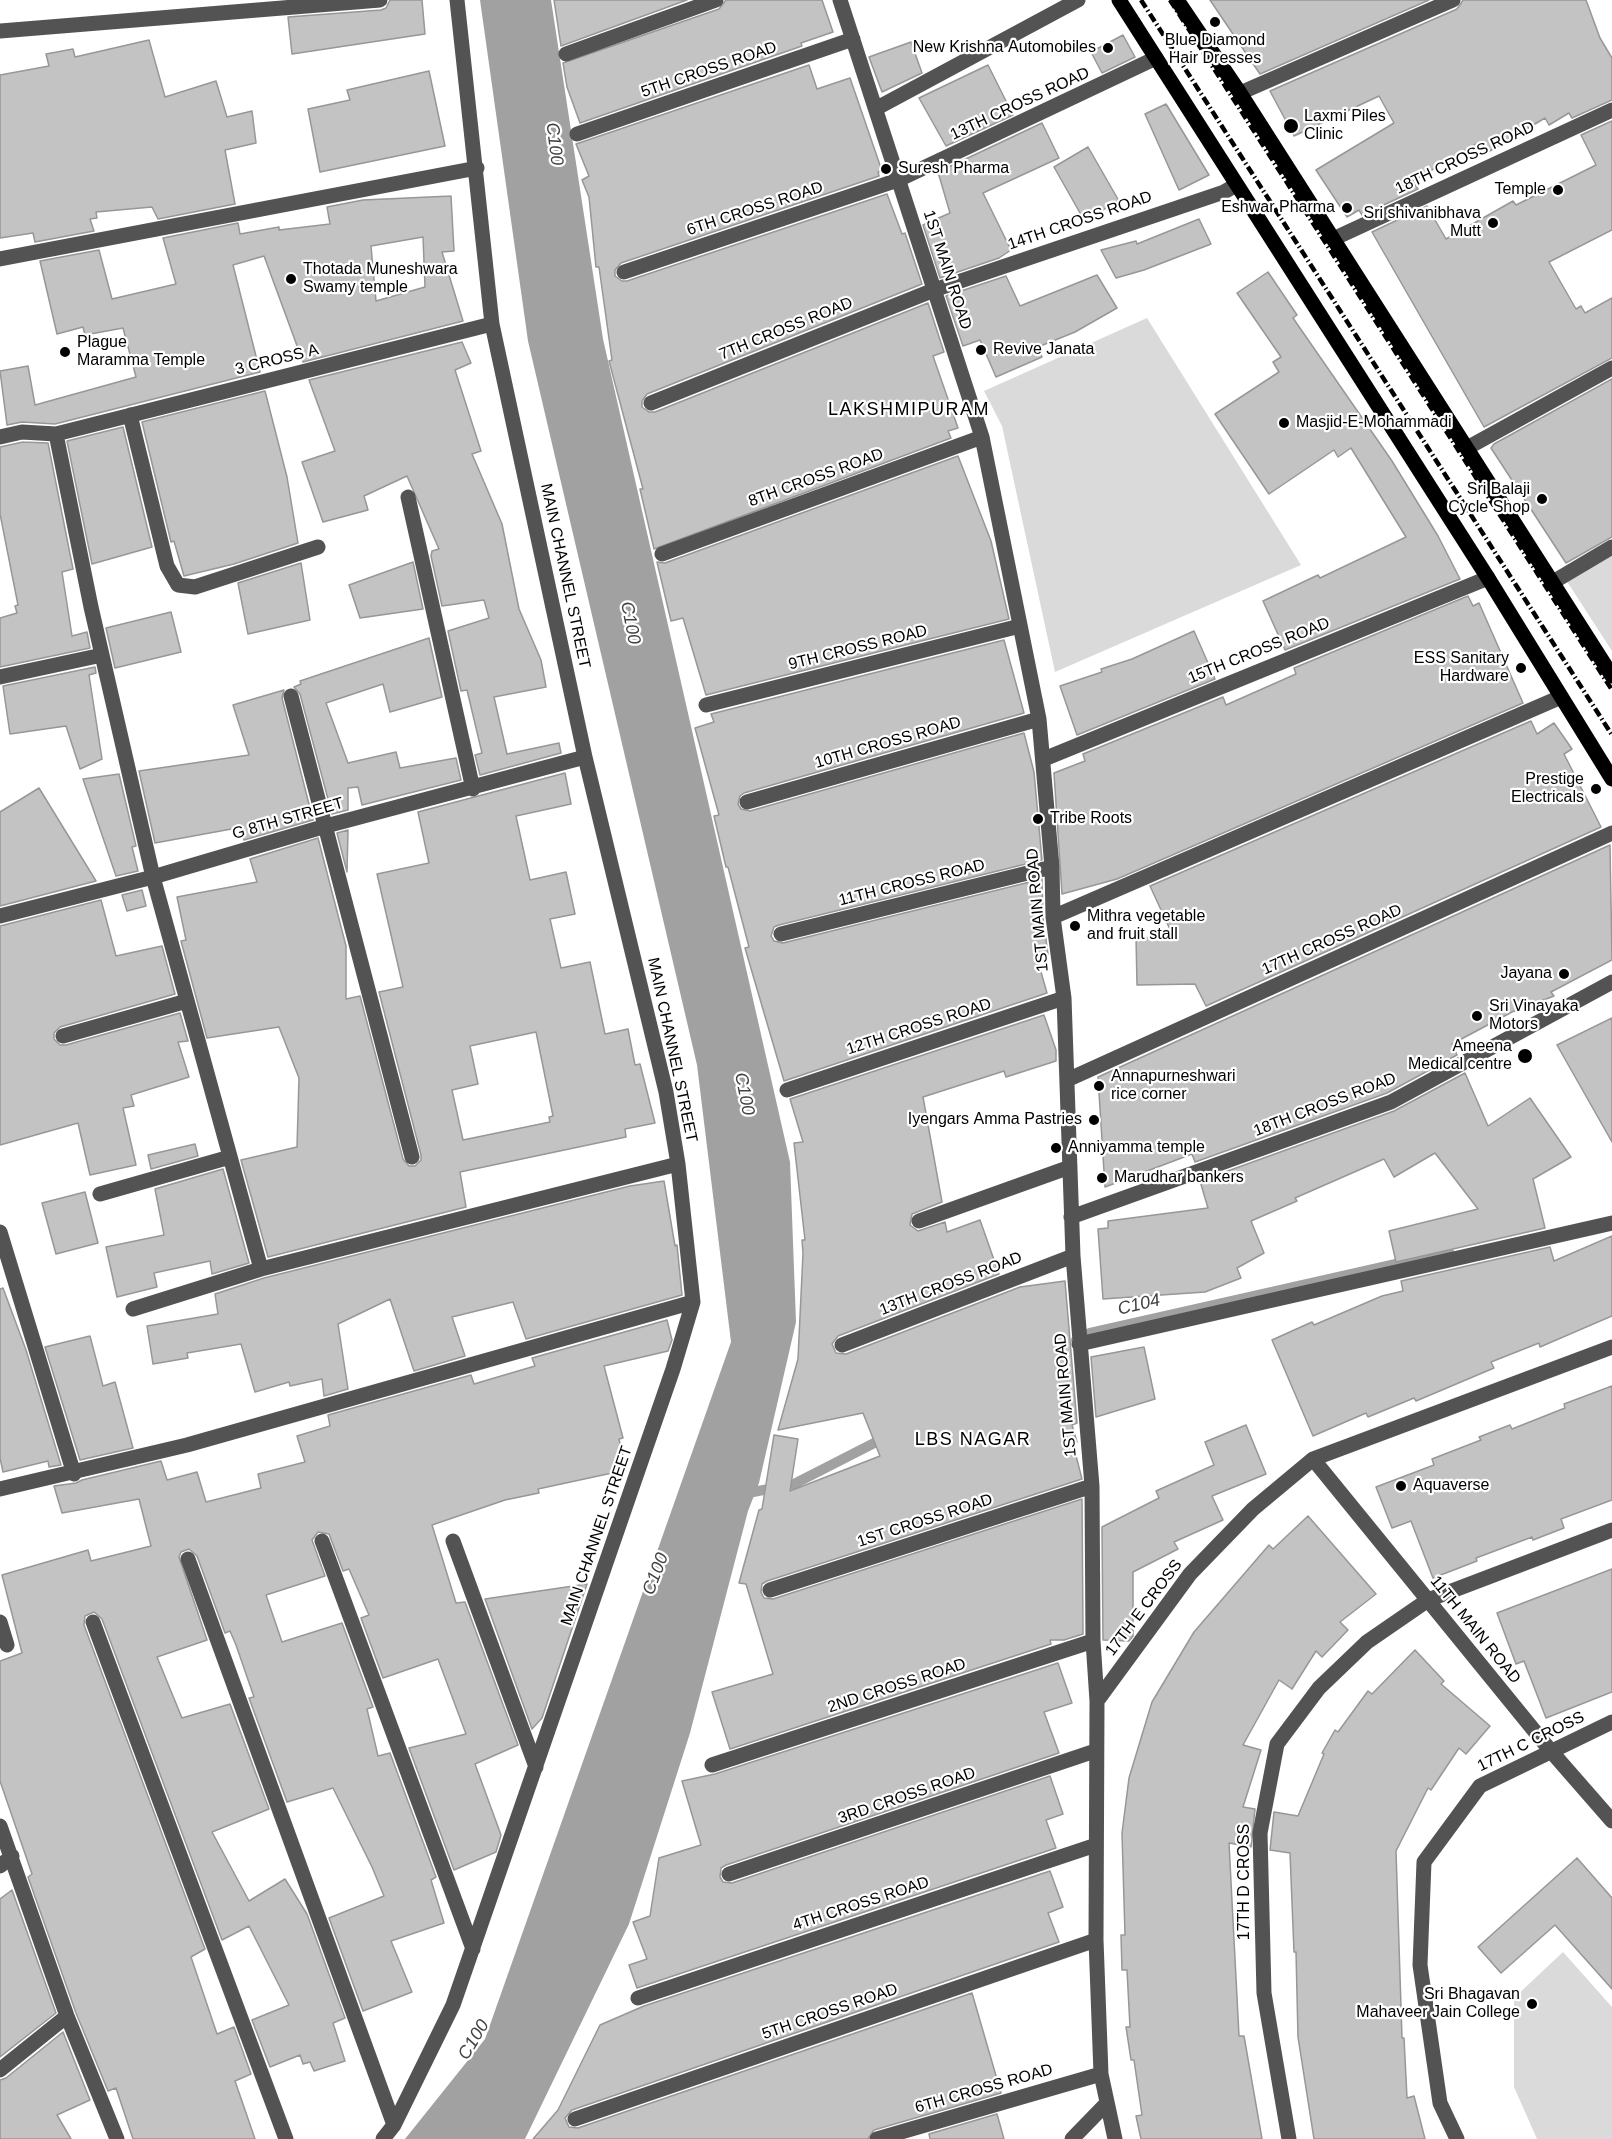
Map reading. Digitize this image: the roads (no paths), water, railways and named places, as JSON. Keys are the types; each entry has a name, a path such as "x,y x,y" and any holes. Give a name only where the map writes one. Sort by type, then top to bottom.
{"main road":[{"path":"1119,0 1488,578 1612,779"},
{"path":"1177,0 1240,93 1612,676"}],"street":[{"path":"0,31 380,0"},
{"name":"MAIN CHANNEL STREET","path":"383,2139 394,2125 453,2005 673,1369 693,1302 678,1164 666,1092 585,757 492,324 477,168 457,0"},
{"path":"566,54 716,0"},
{"name":"1ST MAIN ROAD","path":"840,0 877,108 898,180 982,437 1039,719 1052,867 1053,917 1064,998 1073,1257 1092,1486 1093,1641 1097,1701"},
{"path":"877,108 1078,0"},
{"path":"1240,93 1453,0"},
{"name":"5TH CROSS ROAD","path":"577,134 853,39"},
{"name":"13TH CROSS ROAD","path":"898,180 1156,58"},
{"name":"18TH CROSS ROAD","path":"1333,239 1612,110"},
{"path":"0,259 477,168"},
{"name":"6TH CROSS ROAD","path":"624,272 898,180"},
{"name":"14TH CROSS ROAD","path":"934,290 1224,192 1236,185"},
{"name":"7TH CROSS ROAD","path":"651,403 934,290"},
{"name":"3 CROSS A","path":"0,437 22,432 56,434 492,324"},
{"path":"1467,448 1612,368"},
{"path":"130,415 167,566 178,585 195,587 318,547"},
{"path":"56,434 102,655 153,877 261,1269"},
{"name":"8TH CROSS ROAD","path":"662,554 982,437"},
{"path":"408,497 473,789"},
{"path":"1553,582 1612,547"},
{"name":"15TH CROSS ROAD","path":"1044,759 1488,578"},
{"name":"9TH CROSS ROAD","path":"706,705 1020,626"},
{"path":"0,676 102,655"},
{"path":"291,696 412,1157"},
{"path":"1053,917 1560,697"},
{"name":"10TH CROSS ROAD","path":"747,802 1039,719"},
{"name":"G 8TH STREET","path":"0,916 153,877 326,826 473,789 585,757"},
{"name":"17TH CROSS ROAD","path":"1067,1080 1612,833"},
{"name":"11TH CROSS ROAD","path":"781,934 1052,867"},
{"name":"18TH CROSS ROAD","path":"1071,1217 1391,1102 1612,982"},
{"name":"12TH CROSS ROAD","path":"787,1090 1064,998"},
{"path":"63,1036 187,1001"},
{"path":"100,1194 230,1158"},
{"path":"133,1309 261,1269 678,1164"},
{"path":"919,1221 1070,1167"},
{"path":"1079,1343 1612,1223"},
{"path":"0,1232 74,1474"},
{"name":"13TH CROSS ROAD","path":"842,1345 1073,1257"},
{"path":"0,1489 74,1474 187,1445 693,1302"},
{"name":"17TH E CROSS","path":"1097,1701 1190,1574 1253,1509 1313,1459 1612,1347"},
{"name":"11TH MAIN ROAD","path":"1313,1459 1550,1750 1612,1821"},
{"name":"1ST CROSS ROAD","path":"770,1590 1092,1486"},
{"name":"17TH D CROSS","path":"1289,2139 1264,1994 1260,1833 1277,1744 1327,1680 1367,1642 1428,1600 1612,1530"},
{"path":"322,1541 473,1949"},
{"path":"453,1541 536,1767"},
{"path":"188,1559 394,2125"},
{"path":"0,1622 7,1645"},
{"path":"93,1622 286,2139"},
{"name":"2ND CROSS ROAD","path":"712,1765 1093,1641"},
{"path":"1097,1701 1096,1940 1101,2074 1115,2139"},
{"name":"17TH C CROSS","path":"1457,2139 1440,2103 1420,1965 1424,1863 1480,1786 1550,1750 1612,1722"},
{"name":"3RD CROSS ROAD","path":"729,1874 1095,1751"},
{"path":"0,1826 68,2016 117,2139"},
{"name":"4TH CROSS ROAD","path":"638,1998 1096,1845"},
{"path":"0,1866 12,1856"},
{"name":"5TH CROSS ROAD","path":"575,2119 1096,1940"},
{"path":"0,2070 68,2016"},
{"name":"6TH CROSS ROAD","path":"877,2139 1101,2074"},
{"path":"1072,2139 1107,2103"}],"water":[{"name":"C100","path":"480,0 551,0 603,339 790,1162 796,1322 759,1483 748,1511 690,1733 629,1924 525,2139 405,2139 485,2039 731,1342 697,1065 528,341"}],"waterway":[{"name":"C104","path":"1076,1340 1090,1333 1449,1252"},
{"name":"C104","path":"743,1494 794,1484 886,1437"}],"railway":[{"path":"1141,0 1612,735"},
{"path":"1170,0 1612,690"}],"place":[{"name":"Blue Diamond Hair Dresses","path":"1215,22"},
{"name":"New Krishna Automobiles","path":"1108,48"},
{"name":"Laxmi Piles Clinic","path":"1291,126"},
{"name":"Suresh Pharma","path":"886,169"},
{"name":"Temple","path":"1558,190"},
{"name":"Eshwar Pharma","path":"1347,208"},
{"name":"Sri shivanibhava Mutt","path":"1493,223"},
{"name":"Thotada Muneshwara Swamy temple","path":"291,279"},
{"name":"Revive Janata","path":"981,350"},
{"name":"Plague Maramma Temple","path":"65,352"},
{"name":"Masjid-E-Mohammadi","path":"1284,423"},
{"name":"Sri Balaji Cycle Shop","path":"1542,499"},
{"name":"ESS Sanitary Hardware","path":"1521,668"},
{"name":"Prestige Electricals","path":"1596,789"},
{"name":"Tribe Roots","path":"1038,819"},
{"name":"Mithra vegetable and fruit stall","path":"1075,926"},
{"name":"Jayana","path":"1564,974"},
{"name":"Sri Vinayaka Motors","path":"1477,1016"},
{"name":"Ameena Medical centre","path":"1525,1056"},
{"name":"Annapurneshwari rice corner","path":"1099,1086"},
{"name":"Iyengars Amma Pastries","path":"1094,1120"},
{"name":"Anniyamma temple","path":"1056,1148"},
{"name":"Marudhar bankers","path":"1102,1178"},
{"name":"Aquaverse","path":"1401,1486"},
{"name":"Sri Bhagavan Mahaveer Jain College","path":"1532,2004"}],"district":[{"name":"LAKSHMIPURAM","path":"909,410"},
{"name":"LBS NAGAR","path":"973,1440"}]}
